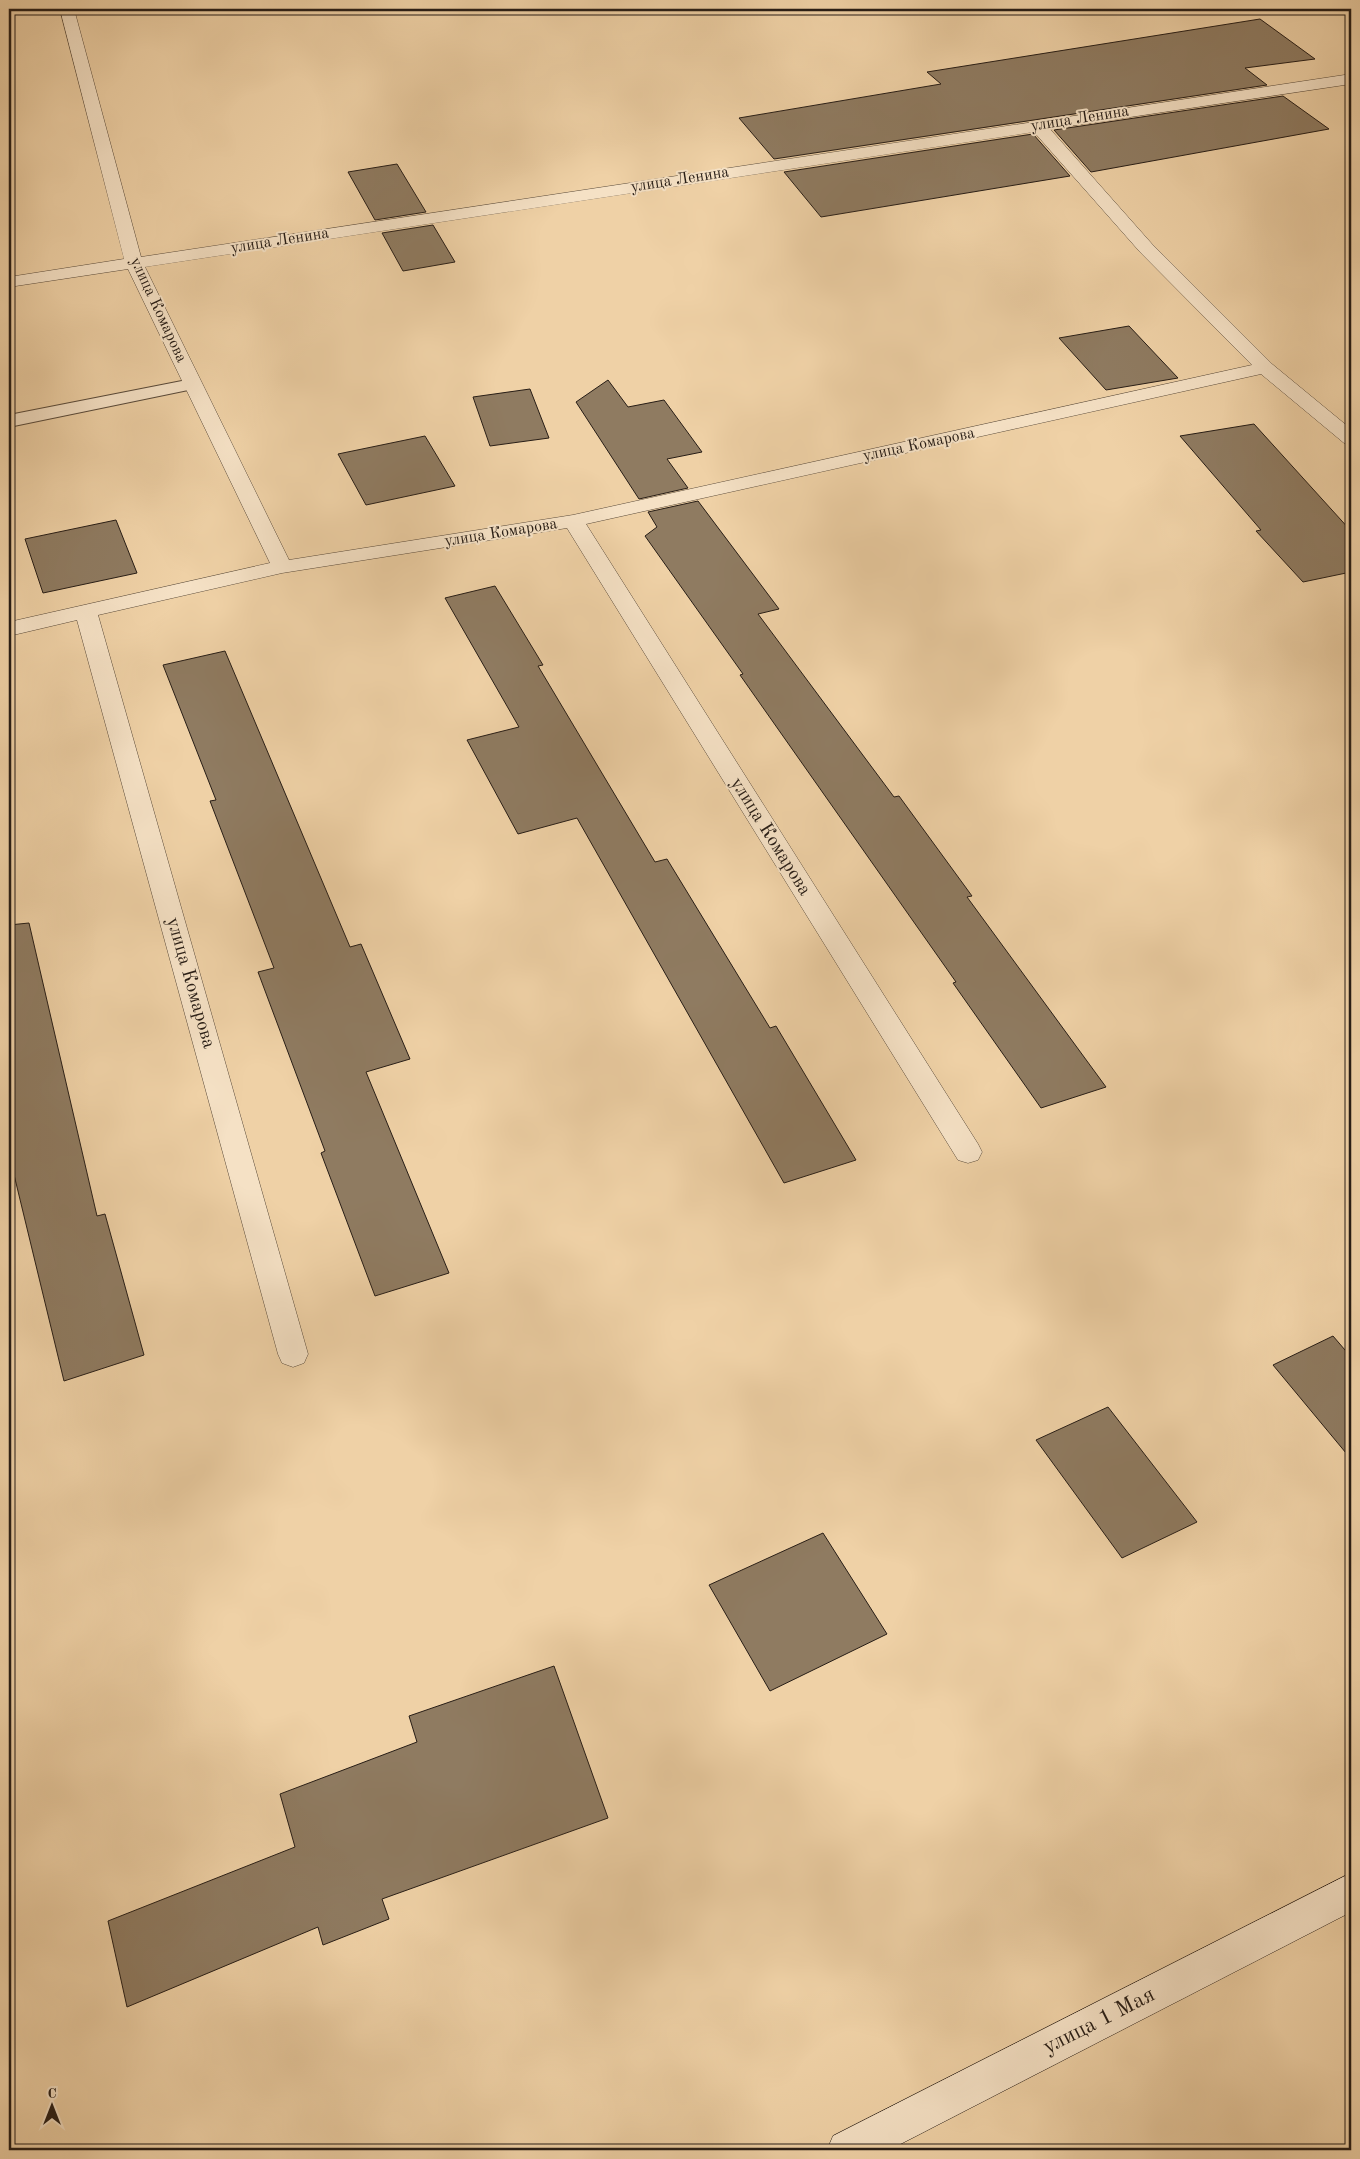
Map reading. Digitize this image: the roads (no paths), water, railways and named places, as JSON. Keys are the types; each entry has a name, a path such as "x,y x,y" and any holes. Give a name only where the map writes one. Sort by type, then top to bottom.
{"street":[{"name":"улица Комарова","path":"67,9 134,263 282,568"},
{"name":"улица Ленина","path":"9,282 1351,79"},
{"path":"1038,126 1146,248 1265,368 1351,439"},
{"name":"улица Комарова","path":"9,629 282,568 573,521 1265,368"},
{"name":"улица Комарова","path":"573,521 968,1152"},
{"name":"улица Комарова","path":"86,612 293,1354"},
{"name":"улица 1 Мая","path":"847,2150 1351,1892"}],"lane":[{"path":"9,421 192,384"}]}
